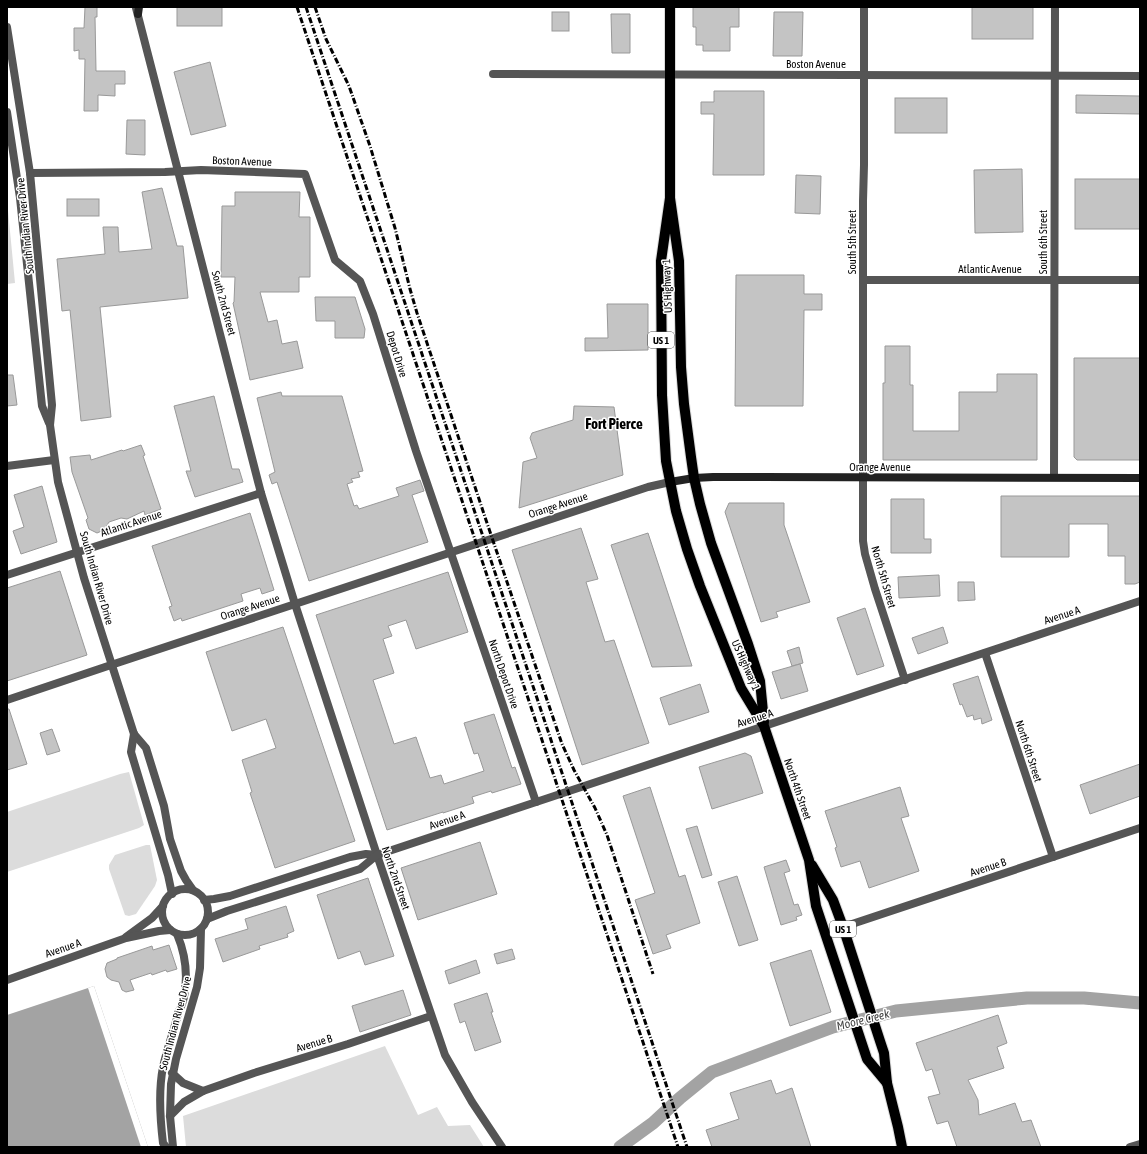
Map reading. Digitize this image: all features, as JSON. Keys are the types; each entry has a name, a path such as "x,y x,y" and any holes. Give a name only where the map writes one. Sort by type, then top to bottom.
{"main road":[{"name":"US Highway 1","path":"670,7 670,198 679,261 681,367 684,404 694,478 700,504 711,543 760,681 764,726"},
{"name":"US Highway 1","path":"670,198 661,261 662,395 665,444 670,482 680,526 700,586 741,688 764,726"},
{"name":"Orange Avenue","path":"670,482 694,478 713,477 1140,478"},
{"name":"North 4th Street","path":"764,726 809,860 816,906 867,1059 887,1083"},
{"name":"North 4th Street","path":"809,860 833,900 884,1053 887,1083 902,1147"}],"street":[{"name":"South 5th Street","path":"863,478 864,7"},
{"name":"South 6th Street","path":"1054,477 1055,7"},
{"name":"South 2nd Street","path":"137,9 261,493 295,604"},
{"name":"South Indian River Drive","path":"7,26 30,173 52,404 50,425 58,482 77,553 111,665 134,734 146,748 164,806 170,839 182,871 193,890"},
{"name":"Boston Avenue","path":"493,74 1140,76"},
{"name":"South Indian River Drive","path":"7,112 20,198 42,406 50,425"},
{"name":"Boston Avenue","path":"30,173 201,170 305,174"},
{"name":"Depot Drive","path":"305,174 335,260 360,281 373,314 416,452 450,552"},
{"name":"Atlantic Avenue","path":"863,280 1140,280"},
{"path":"7,466 54,460"},
{"name":"North 5th Street","path":"863,478 863,541 865,554 905,680"},
{"name":"Orange Avenue","path":"7,700 450,552 648,487 670,482"},
{"name":"Atlantic Avenue","path":"7,575 261,493"},
{"name":"North Depot Drive","path":"450,552 536,802"},
{"name":"Avenue A","path":"207,920 227,911 360,869 377,855 1140,601"},
{"name":"North 2nd Street","path":"295,604 377,855 445,1055 472,1102 502,1147"},
{"name":"North 6th Street","path":"985,653 1053,857"},
{"name":"South Indian River Drive","path":"134,734 131,752 168,875 172,894"},
{"name":"Avenue B","path":"842,927 1140,828"},
{"path":"155,833 168,829"},
{"name":"Avenue A","path":"204,900 223,898 264,886 350,857 366,854 377,855"},
{"path":"264,886 268,898"},
{"path":"178,890 193,890 204,900 207,906 207,920 201,928 190,934 173,932 165,926 162,920 161,914 166,899 178,890"},
{"name":"Avenue A","path":"126,938 152,918 163,906"},
{"name":"South Indian River Drive","path":"173,1147 170,1116 172,1073 198,981 200,968 201,928"},
{"name":"Avenue A","path":"7,980 126,938 159,931 173,932"},
{"name":"South Indian River Drive","path":"166,1147 164,1143 160,1115 160,1090 163,1068 184,996 185,968 181,945 173,932"},
{"path":"179,1012 188,1015"},
{"name":"Avenue B","path":"170,1116 184,1102 203,1091 431,1016"},
{"path":"172,1073 183,1083 203,1091"},
{"path":"1130,1147 1140,1144"}],"shaded area":[{"path":"7,200 15,283 7,284"},
{"path":"129,772 144,825 139,828 7,872 7,812"},
{"path":"150,845 157,880 155,886 136,914 129,916 125,915 109,869 109,865 115,855"},
{"path":"94,986 148,1147 7,1147 7,1015"},
{"path":"385,1046 418,1115 437,1107 448,1126 470,1125 484,1147 186,1147 183,1116"}],"pier":[{"path":"94,986 148,1147 141,1147 88,988"}],"building":[{"path":"85,7 97,7 97,17 95,17 96,71 125,71 125,84 115,84 115,96 98,95 98,111 84,111 85,59 79,59 79,50 74,51 74,28 84,28"},
{"path":"177,7 222,7 222,26 177,26"},
{"path":"693,7 739,7 739,27 730,27 730,51 703,51 703,45 696,45 696,27 693,27"},
{"path":"972,7 1033,7 1033,39 972,39"},
{"path":"552,12 569,12 569,31 552,31"},
{"path":"774,12 803,12 802,56 773,56"},
{"path":"611,14 630,14 630,53 612,53"},
{"path":"210,62 226,126 191,135 174,72"},
{"path":"714,91 764,91 764,175 713,175 714,114 701,114 701,102 714,102"},
{"path":"1076,95 1140,96 1140,114 1076,113"},
{"path":"895,98 947,98 947,133 895,133"},
{"path":"127,120 145,120 145,155 126,154"},
{"path":"1022,169 1023,232 975,233 974,170"},
{"path":"796,175 821,176 820,214 795,213"},
{"path":"1075,179 1140,179 1140,229 1075,229"},
{"path":"162,188 177,246 183,246 188,298 100,307 111,417 81,421 70,310 62,311 57,259 105,254 103,227 118,227 119,252 152,249 142,192"},
{"path":"235,192 300,192 299,217 310,217 310,277 299,277 299,292 260,292 268,322 277,320 282,344 297,341 303,368 250,380 233,303 235,277 221,277 222,206 235,206"},
{"path":"67,199 99,199 99,216 67,216"},
{"path":"736,275 804,275 804,294 822,294 822,310 804,310 803,406 735,406"},
{"path":"315,297 355,297 365,329 364,338 335,338 335,321 316,321"},
{"path":"607,304 648,304 648,350 585,351 585,338 608,338"},
{"path":"885,346 910,346 910,385 913,385 913,431 959,431 959,392 997,392 997,374 1037,374 1037,460 883,460 883,383 885,383"},
{"path":"1074,358 1140,358 1140,460 1077,460 1074,457"},
{"path":"7,375 13,375 17,405 7,406"},
{"path":"281,392 282,396 342,396 363,471 358,472 360,477 351,479 353,482 347,484 354,506 357,505 359,509 399,496 396,488 420,480 424,491 412,495 428,542 309,581 277,482 272,484 269,475 275,472 257,398"},
{"path":"214,396 232,469 239,469 243,482 195,497 186,471 191,471 174,406"},
{"path":"574,406 614,407 623,475 519,508 523,462 537,458 530,438 532,433 573,420"},
{"path":"141,445 145,455 143,456 161,509 145,515 144,511 127,519 121,518 109,522 104,530 97,533 89,529 86,520 88,518 72,472 70,457 90,455 91,460"},
{"path":"42,486 57,542 21,554 13,531 24,527 14,495"},
{"path":"1001,496 1140,496 1140,582 1135,584 1125,584 1125,556 1108,556 1108,524 1069,524 1069,557 1001,557"},
{"path":"891,499 924,499 924,539 931,539 931,553 891,553"},
{"path":"729,503 784,503 784,525 810,602 776,612 778,617 761,622 725,512"},
{"path":"250,513 274,590 262,594 260,588 241,594 243,601 182,621 181,618 174,621 169,607 172,606 152,546"},
{"path":"581,528 598,579 586,582 605,642 614,640 649,743 582,765 512,550"},
{"path":"648,533 692,666 652,667 611,545"},
{"path":"60,571 87,655 7,681 7,588"},
{"path":"448,572 468,632 416,649 406,620 388,626 392,636 383,639 394,673 373,680 394,744 416,737 430,778 441,775 444,784 484,771 478,753 474,754 464,723 494,714 512,768 515,767 521,784 492,793 491,791 472,797 474,803 387,830 316,615"},
{"path":"939,575 940,596 899,598 898,577"},
{"path":"958,582 974,582 975,600 958,601"},
{"path":"865,608 884,666 857,675 837,618"},
{"path":"283,627 355,841 275,868 250,793 252,792 242,760 276,748 266,719 232,731 206,652"},
{"path":"943,627 948,643 918,654 912,638"},
{"path":"799,647 803,663 792,666 787,651"},
{"path":"800,664 808,691 781,699 772,672"},
{"path":"978,676 992,720 982,724 981,718 974,720 973,715 967,717 962,704 960,705 953,684"},
{"path":"700,684 709,712 669,725 660,698"},
{"path":"7,709 9,709 27,764 7,770"},
{"path":"52,729 60,751 47,755 40,733"},
{"path":"745,753 751,756 763,793 712,809 699,767"},
{"path":"1140,764 1140,796 1090,814 1080,785"},
{"path":"650,787 679,877 685,875 700,923 666,935 671,948 653,954 635,900 655,893 623,796"},
{"path":"900,787 909,816 901,818 919,871 869,888 860,861 841,867 835,848 837,847 825,811"},
{"path":"697,826 712,875 702,878 686,829"},
{"path":"480,842 497,894 418,920 401,868"},
{"path":"786,860 790,871 784,873 794,905 798,904 802,915 796,917 797,920 781,925 764,867"},
{"path":"737,876 758,940 739,946 718,882"},
{"path":"368,878 394,956 365,965 360,951 338,959 317,895"},
{"path":"286,906 294,931 287,934 288,937 259,946 260,949 223,962 215,939 248,929 245,919"},
{"path":"169,945 177,969 167,972 166,970 152,975 151,973 130,980 134,990 126,992 122,990 119,982 111,980 107,977 105,969 107,963 152,946 153,950"},
{"path":"512,949 515,959 497,964 494,954"},
{"path":"811,950 831,1012 790,1026 770,963"},
{"path":"476,960 480,973 449,984 445,971"},
{"path":"403,990 411,1015 360,1032 352,1006"},
{"path":"487,993 493,1012 491,1012 501,1042 475,1051 465,1021 460,1023 454,1004"},
{"path":"998,1015 1007,1043 997,1047 1004,1068 968,1080 978,1100 979,1115 1015,1103 1022,1122 1031,1120 1041,1147 957,1147 948,1121 937,1124 928,1097 940,1094 932,1069 926,1071 916,1043"},
{"path":"771,1080 776,1094 792,1088 811,1147 712,1147 706,1130 739,1119 730,1093"}],"waterway":[{"name":"Moore Creek","path":"620,1147 653,1123 680,1098 712,1072 833,1027 896,1011 1027,998 1084,998 1140,1003"}],"railway":[{"path":"297,7 678,1147"},
{"path":"306,7 687,1147"},
{"path":"315,7 326,39 349,86 370,146 395,228 417,313 562,744 574,770 595,808 607,835 653,974"}],"district":[{"name":"Fort Pierce","path":"614,424"}]}
